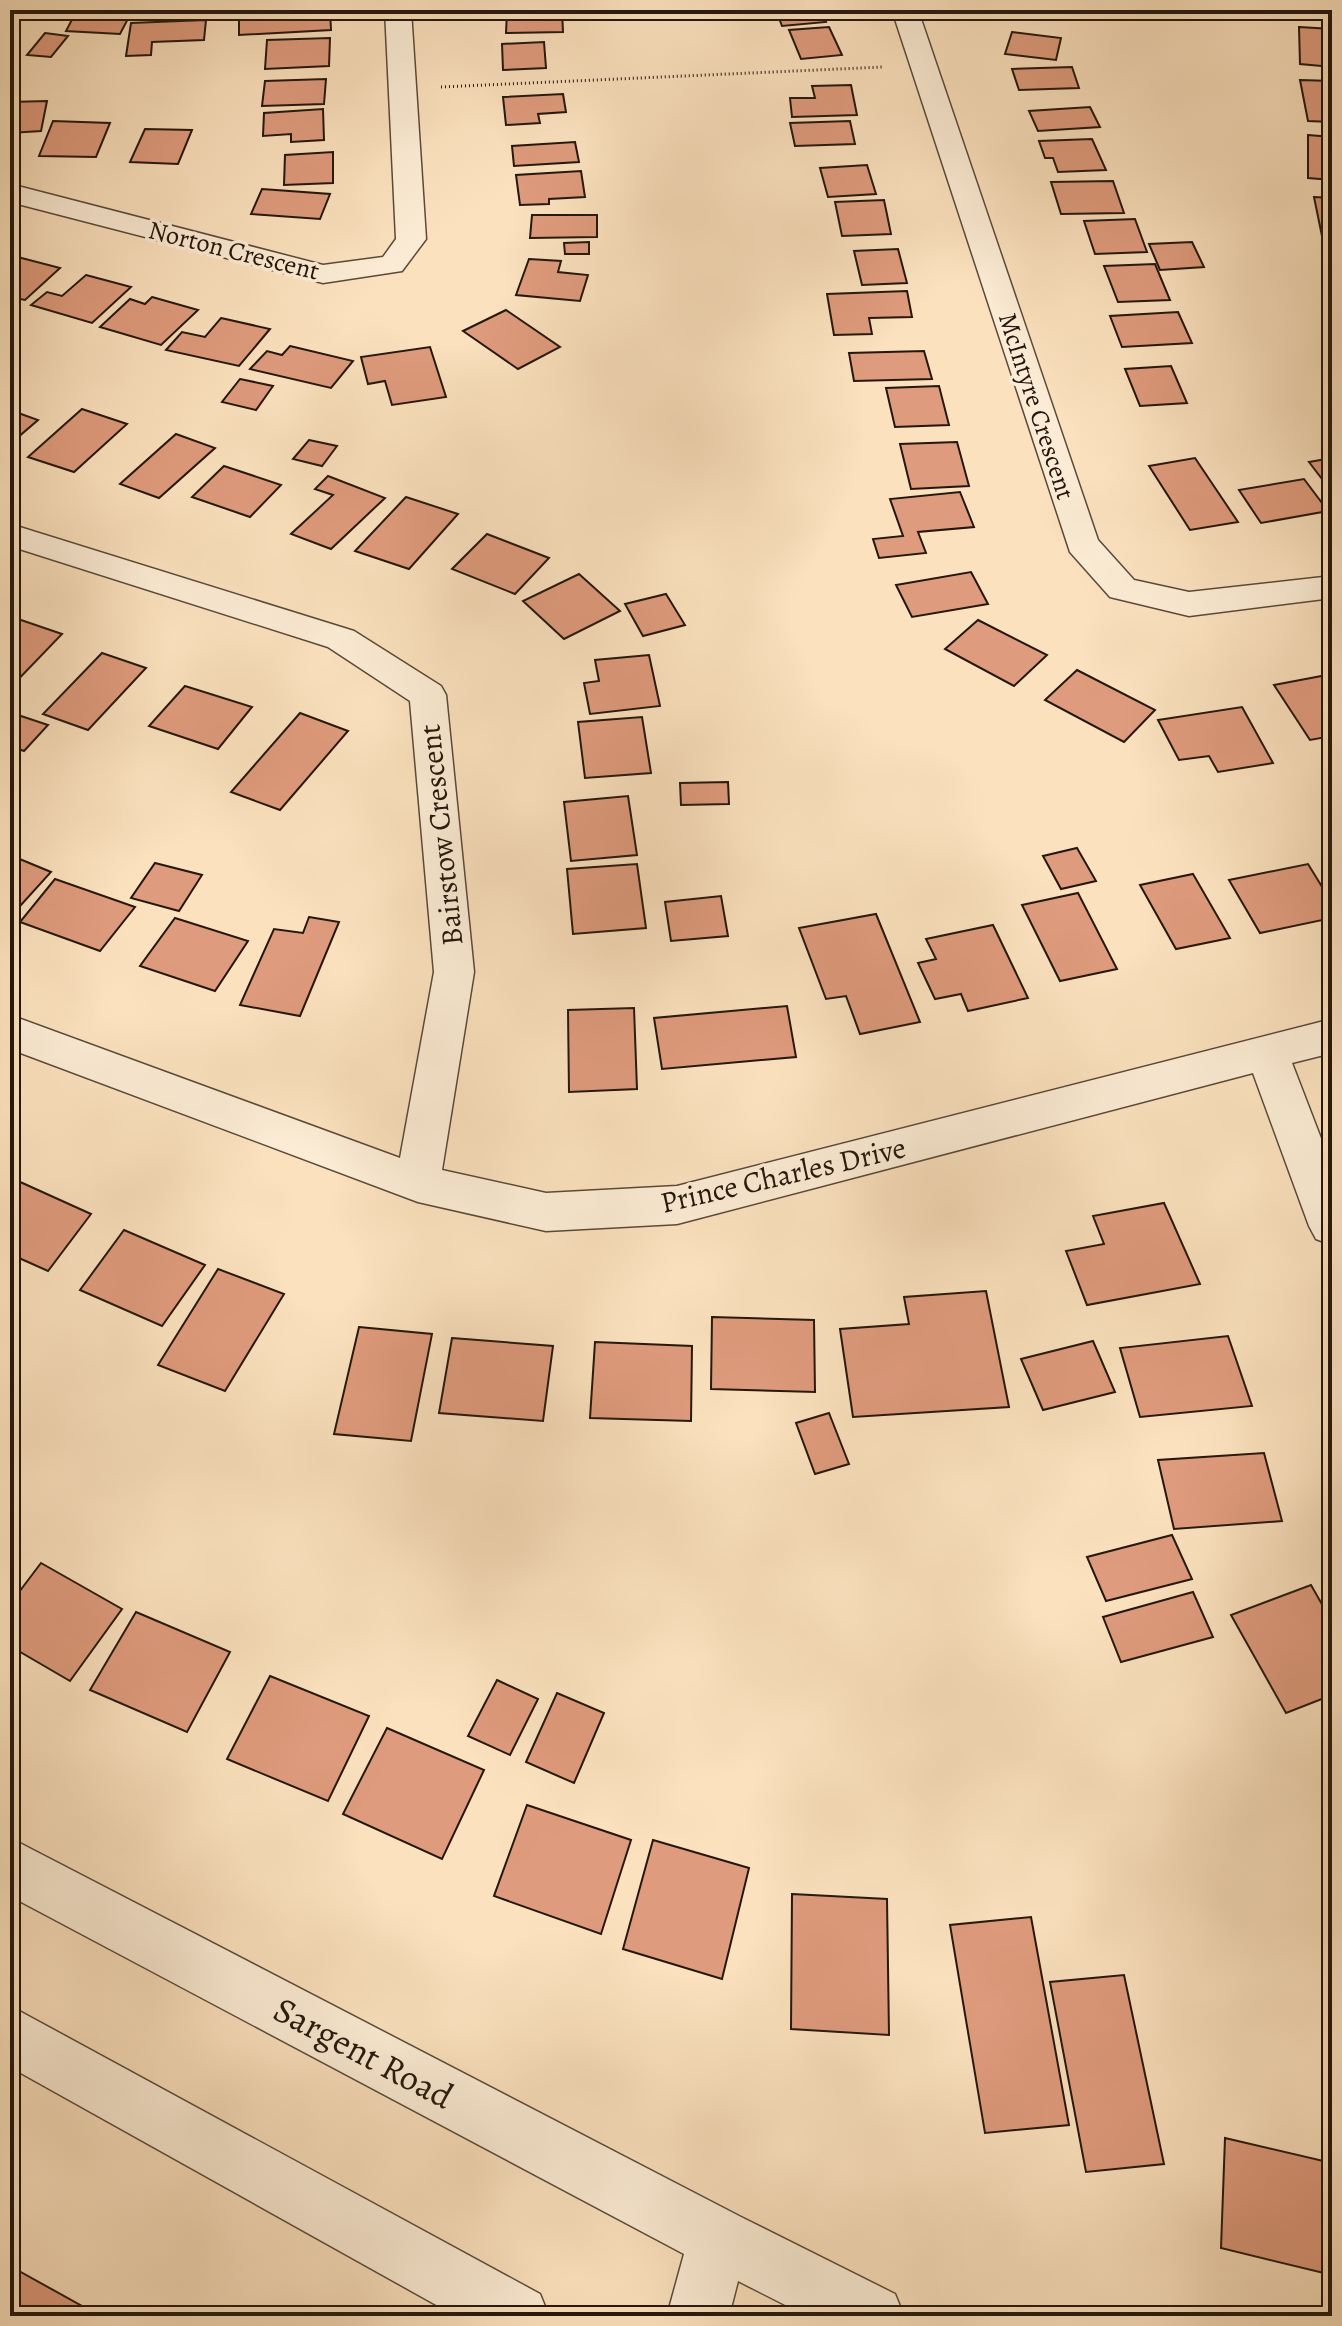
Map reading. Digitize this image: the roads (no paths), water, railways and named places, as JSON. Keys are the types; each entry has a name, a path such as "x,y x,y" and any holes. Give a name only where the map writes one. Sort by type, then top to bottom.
{"street":[{"name":"Norton Crescent","path":"10,193 323,274 392,265 411,239 398,10"},
{"name":"McIntyre Crescent","path":"905,10 1082,544 1122,589 1189,604 1332,587"},
{"name":"Bairstow Crescent","path":"10,535 341,639 428,695 454,972 418,1183"},
{"name":"Prince Charles Drive","path":"10,1032 418,1183 546,1212 677,1205 1268,1055 1332,1036"},
{"path":"1268,1055 1332,1226"},
{"name":"Sargent Road","path":"10,1866 719,2239 873,2316"},
{"path":"10,2035 518,2316"},
{"path":"698,2316 719,2239"}]}
